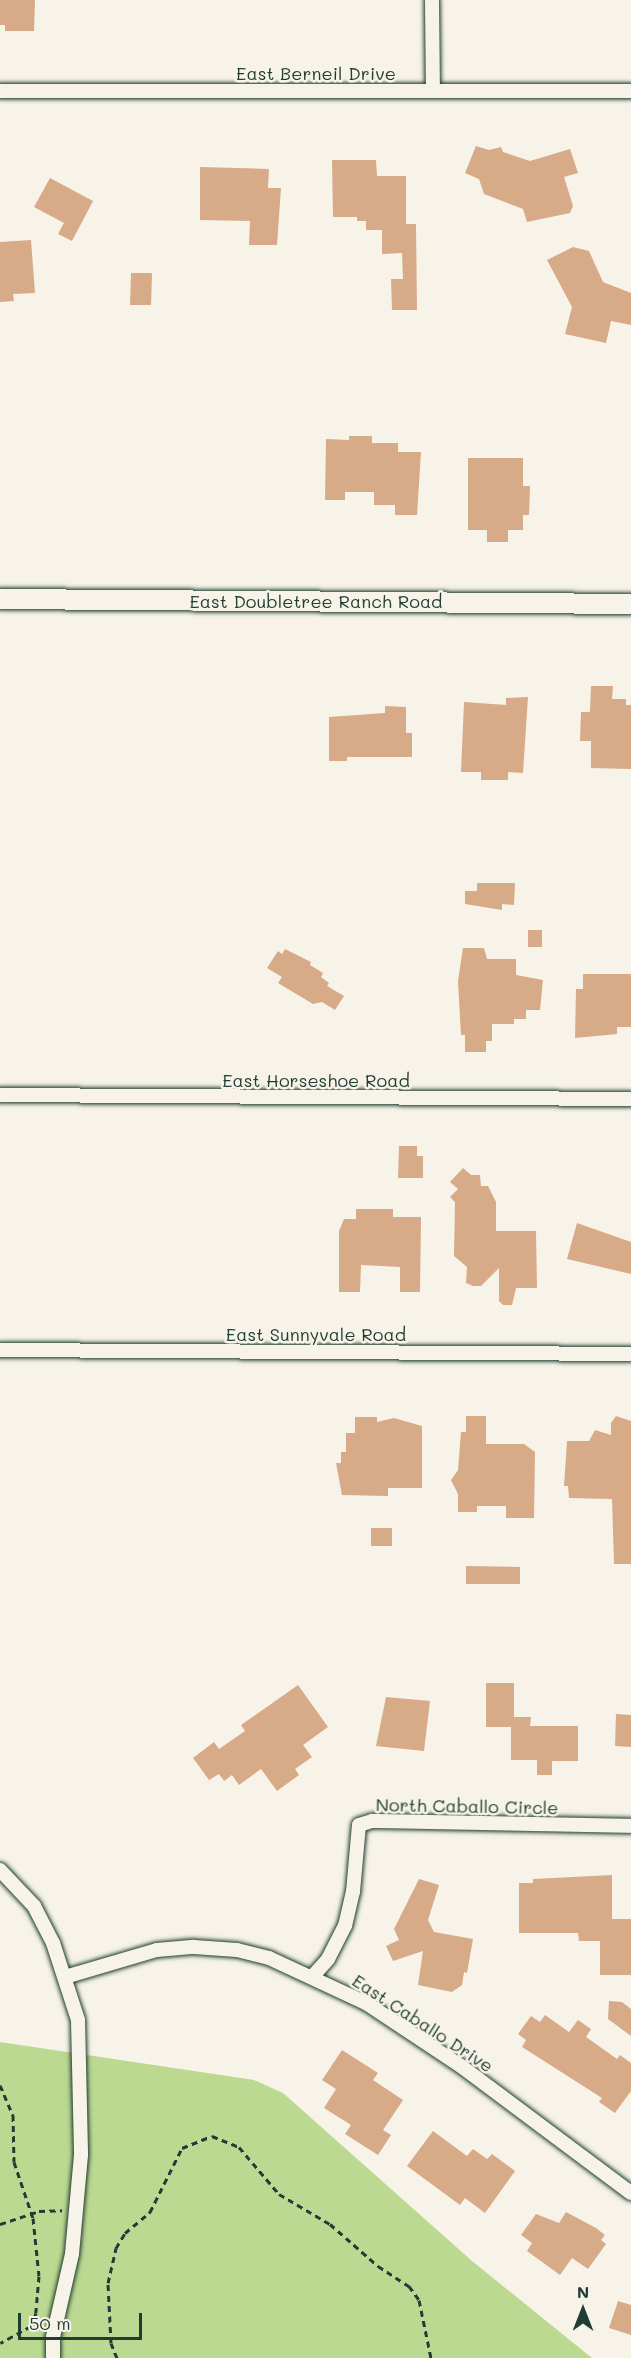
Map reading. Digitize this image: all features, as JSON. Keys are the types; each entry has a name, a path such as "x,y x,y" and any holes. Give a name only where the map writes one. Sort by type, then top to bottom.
{"main road":[{"name":"East Doubletree Ranch Road","path":"0,599 631,604"}],"street":[{"path":"432,0 433,91"},
{"name":"East Berneil Drive","path":"0,91 631,91"},
{"name":"East Horseshoe Road","path":"0,1095 631,1099"},
{"name":"East Sunnyvale Road","path":"0,1350 631,1354"},
{"name":"North Caballo Circle","path":"312,1977 328,1959 345,1926 353,1892 359,1825 372,1821 631,1826"},
{"path":"0,1870 34,1906 65,1977 78,2020 81,2045 81,2155 76,2211 53,2358"},
{"name":"East Caballo Drive","path":"65,1977 157,1950 194,1947 237,1950 269,1958 366,2003 452,2060 631,2193"}],"path":[{"path":"0,2085 13,2115 15,2162 32,2213 39,2276 36,2313 24,2332 0,2343"},
{"path":"117,2358 111,2343 108,2283 117,2248 124,2233 150,2212 182,2148 212,2136 239,2147 279,2194 330,2224 378,2266 409,2286 419,2300 431,2358"},
{"path":"0,2224 32,2213 76,2211"}],"green space":[{"path":"0,2042 254,2080 283,2093 472,2261 592,2358 0,2358"}],"building":[{"path":"0,0 35,0 34,31 5,31 5,25 0,25"},
{"path":"476,146 489,150 501,147 503,152 530,161 570,149 578,173 564,177 573,206 570,213 527,222 523,209 484,194 479,179 465,173"},
{"path":"332,160 376,160 377,176 406,176 406,224 416,224 417,310 392,310 391,279 403,279 402,253 382,254 382,230 366,230 366,221 357,221 357,217 333,217"},
{"path":"200,167 269,169 268,188 281,188 277,245 249,245 250,221 200,220"},
{"path":"50,178 93,201 72,241 58,234 64,223 34,207"},
{"path":"31,240 35,293 13,294 14,301 0,302 0,242"},
{"path":"573,247 589,251 603,282 631,293 631,325 611,321 606,343 565,334 572,307 547,260"},
{"path":"131,273 152,273 151,305 130,305"},
{"path":"349,436 372,436 372,443 398,443 398,452 421,452 417,515 395,515 395,505 374,505 374,492 345,492 345,500 325,500 326,439 349,440"},
{"path":"468,458 523,458 523,486 530,486 529,515 523,515 523,530 508,530 508,542 487,542 487,530 468,530"},
{"path":"591,686 613,686 612,699 626,699 626,705 631,705 631,769 591,768 591,741 580,741 581,712 590,712"},
{"path":"528,697 523,773 508,772 508,780 481,780 481,772 461,772 464,702 506,705 506,698"},
{"path":"385,706 406,707 406,733 412,733 412,757 347,757 347,761 329,761 329,717 385,713"},
{"path":"477,883 515,883 514,905 502,904 502,910 465,904 465,891 477,891"},
{"path":"528,930 542,930 542,947 528,947"},
{"path":"463,948 484,948 487,959 516,959 516,975 543,980 540,1010 526,1010 526,1019 514,1019 514,1024 492,1024 492,1041 486,1041 486,1052 465,1052 465,1035 461,1035 458,981"},
{"path":"285,949 311,962 310,965 323,973 321,977 329,983 327,986 344,996 335,1010 322,1002 313,1004 278,983 282,977 267,968 278,951 282,954"},
{"path":"583,974 631,974 631,1027 617,1027 617,1034 575,1038 576,989 583,989"},
{"path":"399,1146 417,1146 417,1156 423,1156 423,1178 398,1178"},
{"path":"463,1168 471,1175 480,1175 481,1186 488,1186 496,1202 496,1231 536,1231 537,1288 516,1288 512,1305 503,1305 499,1301 499,1268 481,1286 473,1286 466,1283 467,1267 454,1256 455,1202 450,1197 458,1189 450,1182"},
{"path":"356,1209 393,1209 393,1217 421,1217 420,1292 400,1292 400,1267 361,1265 360,1292 339,1292 339,1231 344,1219 356,1219"},
{"path":"577,1223 631,1242 631,1274 567,1259"},
{"path":"466,1416 486,1416 486,1444 524,1444 535,1452 534,1518 506,1518 506,1506 477,1506 477,1512 458,1512 458,1494 451,1480 458,1470 461,1432 466,1432"},
{"path":"616,1416 631,1421 631,1564 614,1564 612,1499 569,1498 568,1486 564,1486 567,1441 589,1441 595,1430 611,1435 611,1423"},
{"path":"355,1417 377,1417 377,1422 394,1418 422,1426 422,1488 388,1488 388,1496 342,1495 336,1463 341,1463 341,1452 346,1452 346,1433 355,1433"},
{"path":"371,1528 392,1528 392,1546 371,1546"},
{"path":"466,1566 520,1567 520,1584 466,1584"},
{"path":"486,1683 514,1683 514,1717 531,1717 530,1726 578,1726 578,1761 552,1761 552,1775 537,1775 537,1760 511,1760 511,1727 486,1727"},
{"path":"298,1685 328,1727 303,1745 312,1757 295,1769 299,1775 277,1791 261,1769 239,1785 232,1775 224,1781 219,1774 209,1780 193,1758 214,1742 219,1749 245,1731 241,1725"},
{"path":"386,1697 430,1701 424,1751 376,1746"},
{"path":"616,1714 631,1715 631,1747 615,1746"},
{"path":"612,1875 612,1919 631,1919 631,1975 600,1975 600,1941 579,1941 578,1933 519,1933 519,1883 533,1883 533,1879"},
{"path":"419,1879 439,1885 428,1920 434,1932 473,1939 467,1973 464,1972 462,1985 452,1992 418,1985 423,1951 393,1961 386,1946 399,1940 394,1929"},
{"path":"609,2001 622,2002 631,2009 631,2036 608,2019"},
{"path":"545,2015 569,2032 578,2020 591,2029 586,2037 617,2059 620,2055 631,2063 631,2091 615,2113 599,2102 602,2098 522,2047 526,2040 518,2034 531,2016 540,2022"},
{"path":"342,2050 378,2073 373,2080 403,2100 383,2130 391,2135 378,2155 345,2134 351,2125 324,2108 336,2089 322,2080"},
{"path":"433,2131 467,2156 473,2149 487,2159 492,2154 515,2171 485,2213 465,2198 460,2205 407,2166"},
{"path":"566,2212 605,2235 601,2240 606,2244 588,2269 572,2258 560,2275 527,2251 532,2243 521,2235 536,2214 559,2223"},
{"path":"618,2301 631,2305 631,2335 609,2328"}]}
